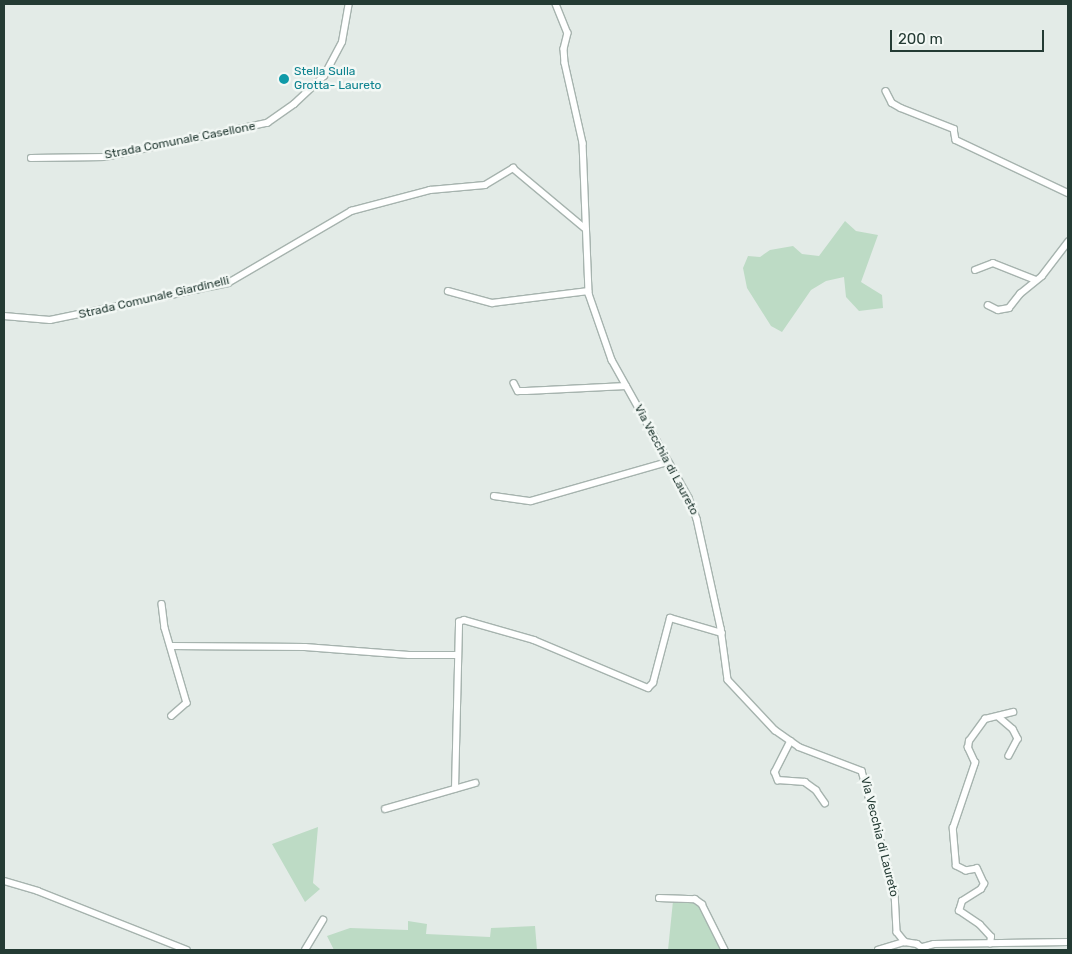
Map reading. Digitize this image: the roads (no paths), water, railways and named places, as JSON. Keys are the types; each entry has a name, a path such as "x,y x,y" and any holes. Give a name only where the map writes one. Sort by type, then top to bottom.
{"street":[{"name":"Strada Comunale Casellone","path":"31,158 105,158 267,123 294,104 324,76 342,42 349,4"},
{"name":"Via Vecchia di Laureto","path":"556,4 568,33 564,50 565,63 583,143 588,291 612,360 668,462 697,520 722,633 728,680 775,730 791,741 862,771 895,893 897,932 905,942"},
{"path":"886,91 892,103 954,129 956,140 1068,193"},
{"name":"Strada Comunale Giardinelli","path":"4,316 50,320 228,284 351,211 430,190 485,185 513,168 586,229"},
{"path":"988,305 998,310 1009,308 1068,242"},
{"path":"975,270 993,264 1036,280"},
{"path":"448,291 492,303 588,291"},
{"path":"514,384 518,390 526,391 626,386"},
{"path":"494,496 531,501 668,462"},
{"path":"162,604 171,646 188,703 172,716"},
{"path":"455,789 457,626 464,620 534,640 648,688 653,683 670,618 722,633"},
{"path":"171,646 305,647 409,655 457,655"},
{"path":"990,944 990,937 985,931 959,911 962,901 981,889 984,884 977,869 959,870 956,866 953,828 975,763 968,748 969,741 985,719 1013,712"},
{"path":"1000,716 1013,729 1018,739 1009,756"},
{"path":"791,741 775,772 778,780 805,782 816,790 824,803"},
{"path":"385,809 475,783"},
{"path":"4,881 38,891 187,950"},
{"path":"659,898 695,899 702,904 725,950"},
{"path":"305,950 323,920"},
{"path":"878,950 905,942 925,949 934,944 1068,942"}],"place":[{"name":"Stella Sulla Grotta- Laureto","path":"284,79"}]}
